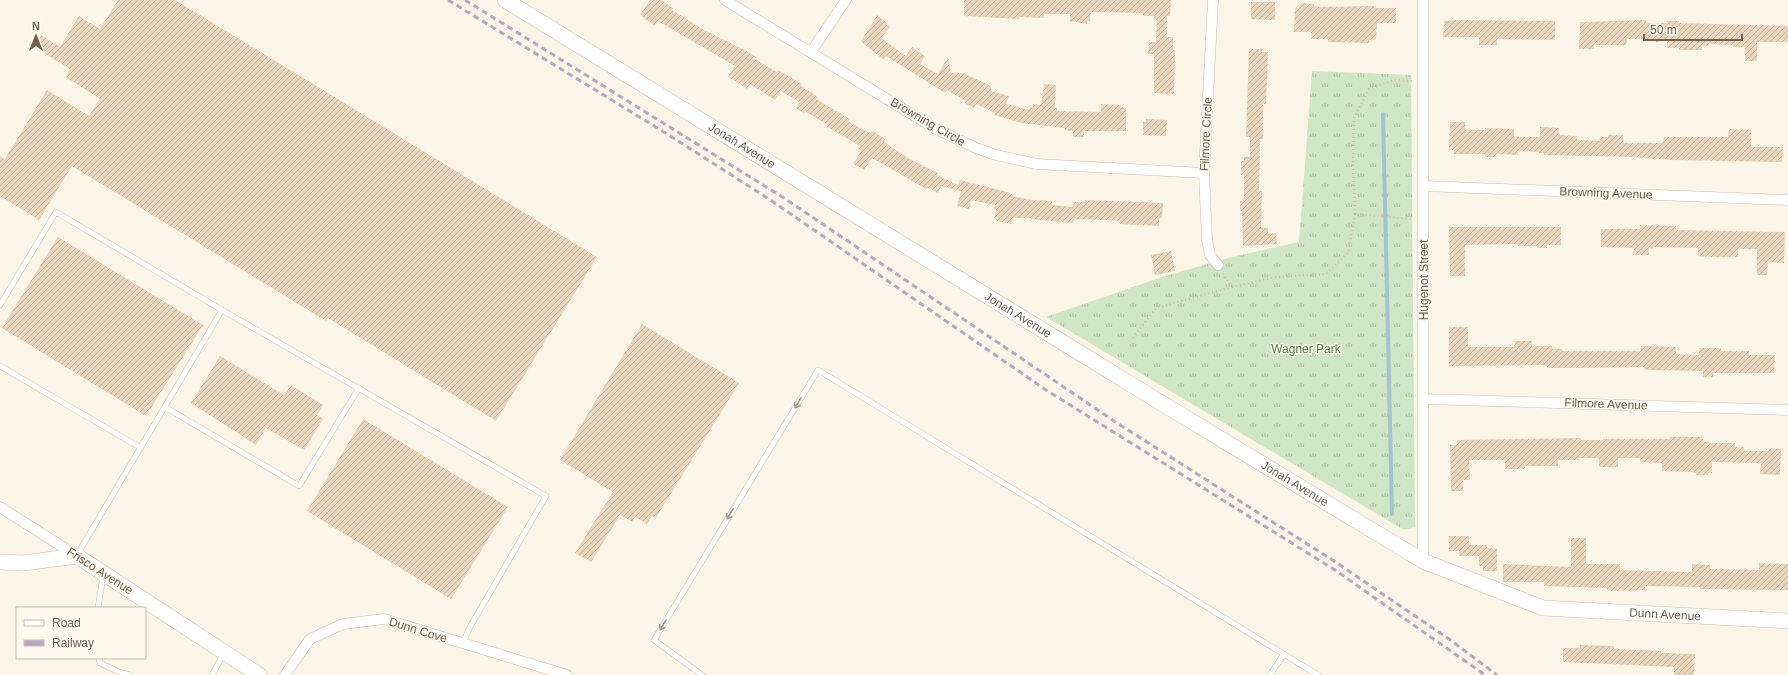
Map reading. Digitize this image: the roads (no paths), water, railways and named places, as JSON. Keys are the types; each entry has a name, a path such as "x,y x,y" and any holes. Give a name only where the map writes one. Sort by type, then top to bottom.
{"street":[{"name":"Jonah Avenue","path":"505,0 1423,561 1543,608"},
{"name":"Browning Circle","path":"725,0 936,128 976,148 996,155 1037,164 1204,173"},
{"path":"811,52 846,0"},
{"name":"Filmore Circle","path":"1213,0 1204,173 1206,240 1210,255 1218,265"},
{"name":"Hugenot Street","path":"1423,0 1423,561"},
{"name":"Browning Avenue","path":"1424,186 1788,200"},
{"name":"Filmore Avenue","path":"1424,398 1788,410"},
{"name":"Frisco Avenue","path":"0,507 259,675"},
{"path":"0,562 24,562 77,556"},
{"name":"Dunn Avenue","path":"1543,608 1788,621"},
{"name":"Dunn Cove","path":"285,675 310,639 343,624 384,619 567,675"}],"lane":[{"path":"0,305 56,212 222,310 546,496 470,627 463,643"},
{"path":"77,556 222,310"},
{"path":"0,366 141,448"},
{"path":"702,675 654,640 818,370 1318,675"},
{"path":"165,407 299,486 359,388"},
{"path":"98,607 104,574"},
{"path":"212,675 225,652"},
{"path":"1270,675 1284,654"},
{"path":"99,659 100,663 119,672 130,675"}],"waterway":[{"path":"1383,114 1392,514"}],"railway":[{"path":"448,0 664,132 769,199 1046,390 1335,570 1485,675"},
{"path":"465,0 784,198 1117,423 1334,561 1449,639 1497,675"}],"park label":[{"name":"Wagner Park","path":"1306,349"}]}
